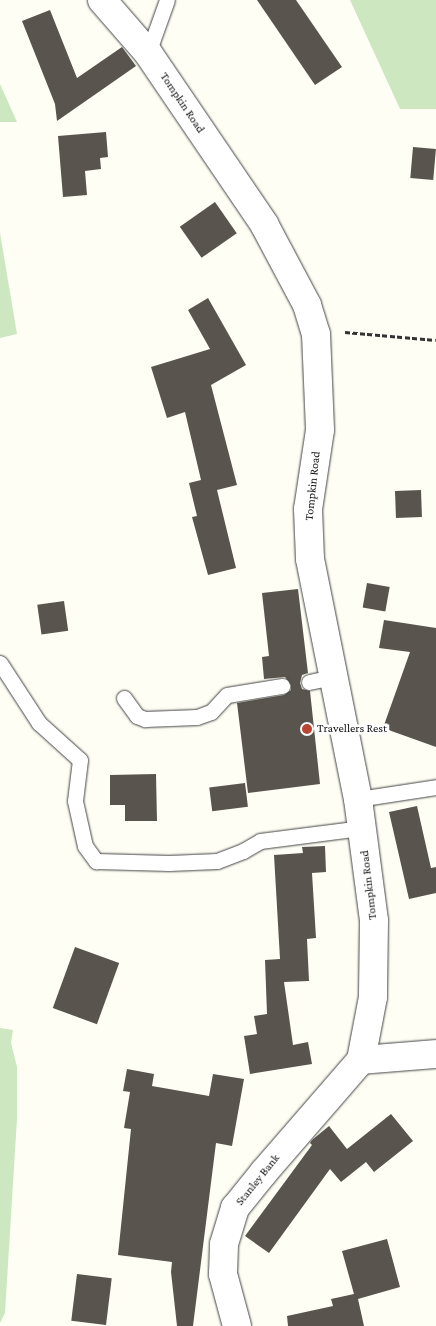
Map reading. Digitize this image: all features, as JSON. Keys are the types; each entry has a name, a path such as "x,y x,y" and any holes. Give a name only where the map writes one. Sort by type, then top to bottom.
{"street":[{"name":"Tompkin Road","path":"102,0 148,53 264,224 307,305 316,334 320,430 308,509 310,559 321,679 358,799 374,921 373,997 361,1060"},
{"path":"361,1060 436,1054"},
{"name":"Stanley Bank","path":"237,1326 223,1274 224,1244 235,1208 361,1060"}],"lane":[{"path":"148,53 167,0"},
{"path":"0,662 39,723 80,760 75,801 85,846 96,861 169,863 217,861 243,851 260,841 362,828"},
{"path":"124,698 137,716 145,719 197,717 211,712 228,695 282,686"},
{"path":"358,799 436,787"}],"path":[{"path":"316,334 346,332 436,340"}],"green space":[{"path":"350,0 436,0 436,109 400,109"},
{"path":"0,84 17,122 0,122"},
{"path":"0,233 17,334 0,338"},
{"path":"0,1028 13,1030 11,1043 17,1067 17,1119 5,1313 0,1323"}],"building":[{"path":"257,0 296,0 342,67 315,85"},
{"path":"50,10 77,78 122,47 136,66 57,121 55,104 22,21"},
{"path":"106,132 108,157 100,158 101,169 85,171 87,195 63,197 58,136"},
{"path":"413,147 436,149 433,180 410,178"},
{"path":"215,202 237,233 202,258 180,227"},
{"path":"208,298 246,365 211,385 237,485 217,490 236,568 208,575 192,517 197,516 189,483 201,480 185,412 167,418 151,367 210,349 188,310"},
{"path":"421,490 422,517 396,518 395,491"},
{"path":"367,583 390,587 385,612 363,608"},
{"path":"298,589 308,673 302,675 300,683 302,689 310,691 320,784 248,793 237,703 284,695 291,690 291,685 285,677 264,679 262,657 269,656 262,593"},
{"path":"64,601 68,631 41,634 37,605"},
{"path":"384,620 436,628 436,747 383,728 410,652 379,648"},
{"path":"156,774 157,821 125,821 125,805 110,805 110,775"},
{"path":"245,783 248,807 212,811 209,787"},
{"path":"417,806 431,868 436,867 436,893 409,899 389,812"},
{"path":"325,846 326,872 312,873 316,938 307,939 309,981 284,982 293,1045 308,1042 312,1064 250,1074 244,1036 257,1034 254,1016 267,1014 265,960 280,959 274,855 303,853 302,847"},
{"path":"75,947 119,963 97,1024 53,1008"},
{"path":"127,1069 154,1074 152,1086 209,1096 213,1074 244,1079 232,1146 216,1143 193,1326 177,1326 171,1272 172,1262 118,1255 131,1129 124,1128 130,1092 123,1091"},
{"path":"391,1114 413,1141 374,1172 366,1162 341,1182 330,1169 269,1253 245,1236 312,1145 310,1143 312,1140 329,1126 347,1149"},
{"path":"387,1239 400,1287 358,1299 364,1326 288,1326 287,1316 333,1306 331,1299 354,1294 342,1251"},
{"path":"77,1274 112,1278 106,1325 71,1321"}],"place":[{"name":"Travellers Rest","path":"307,729"}]}
